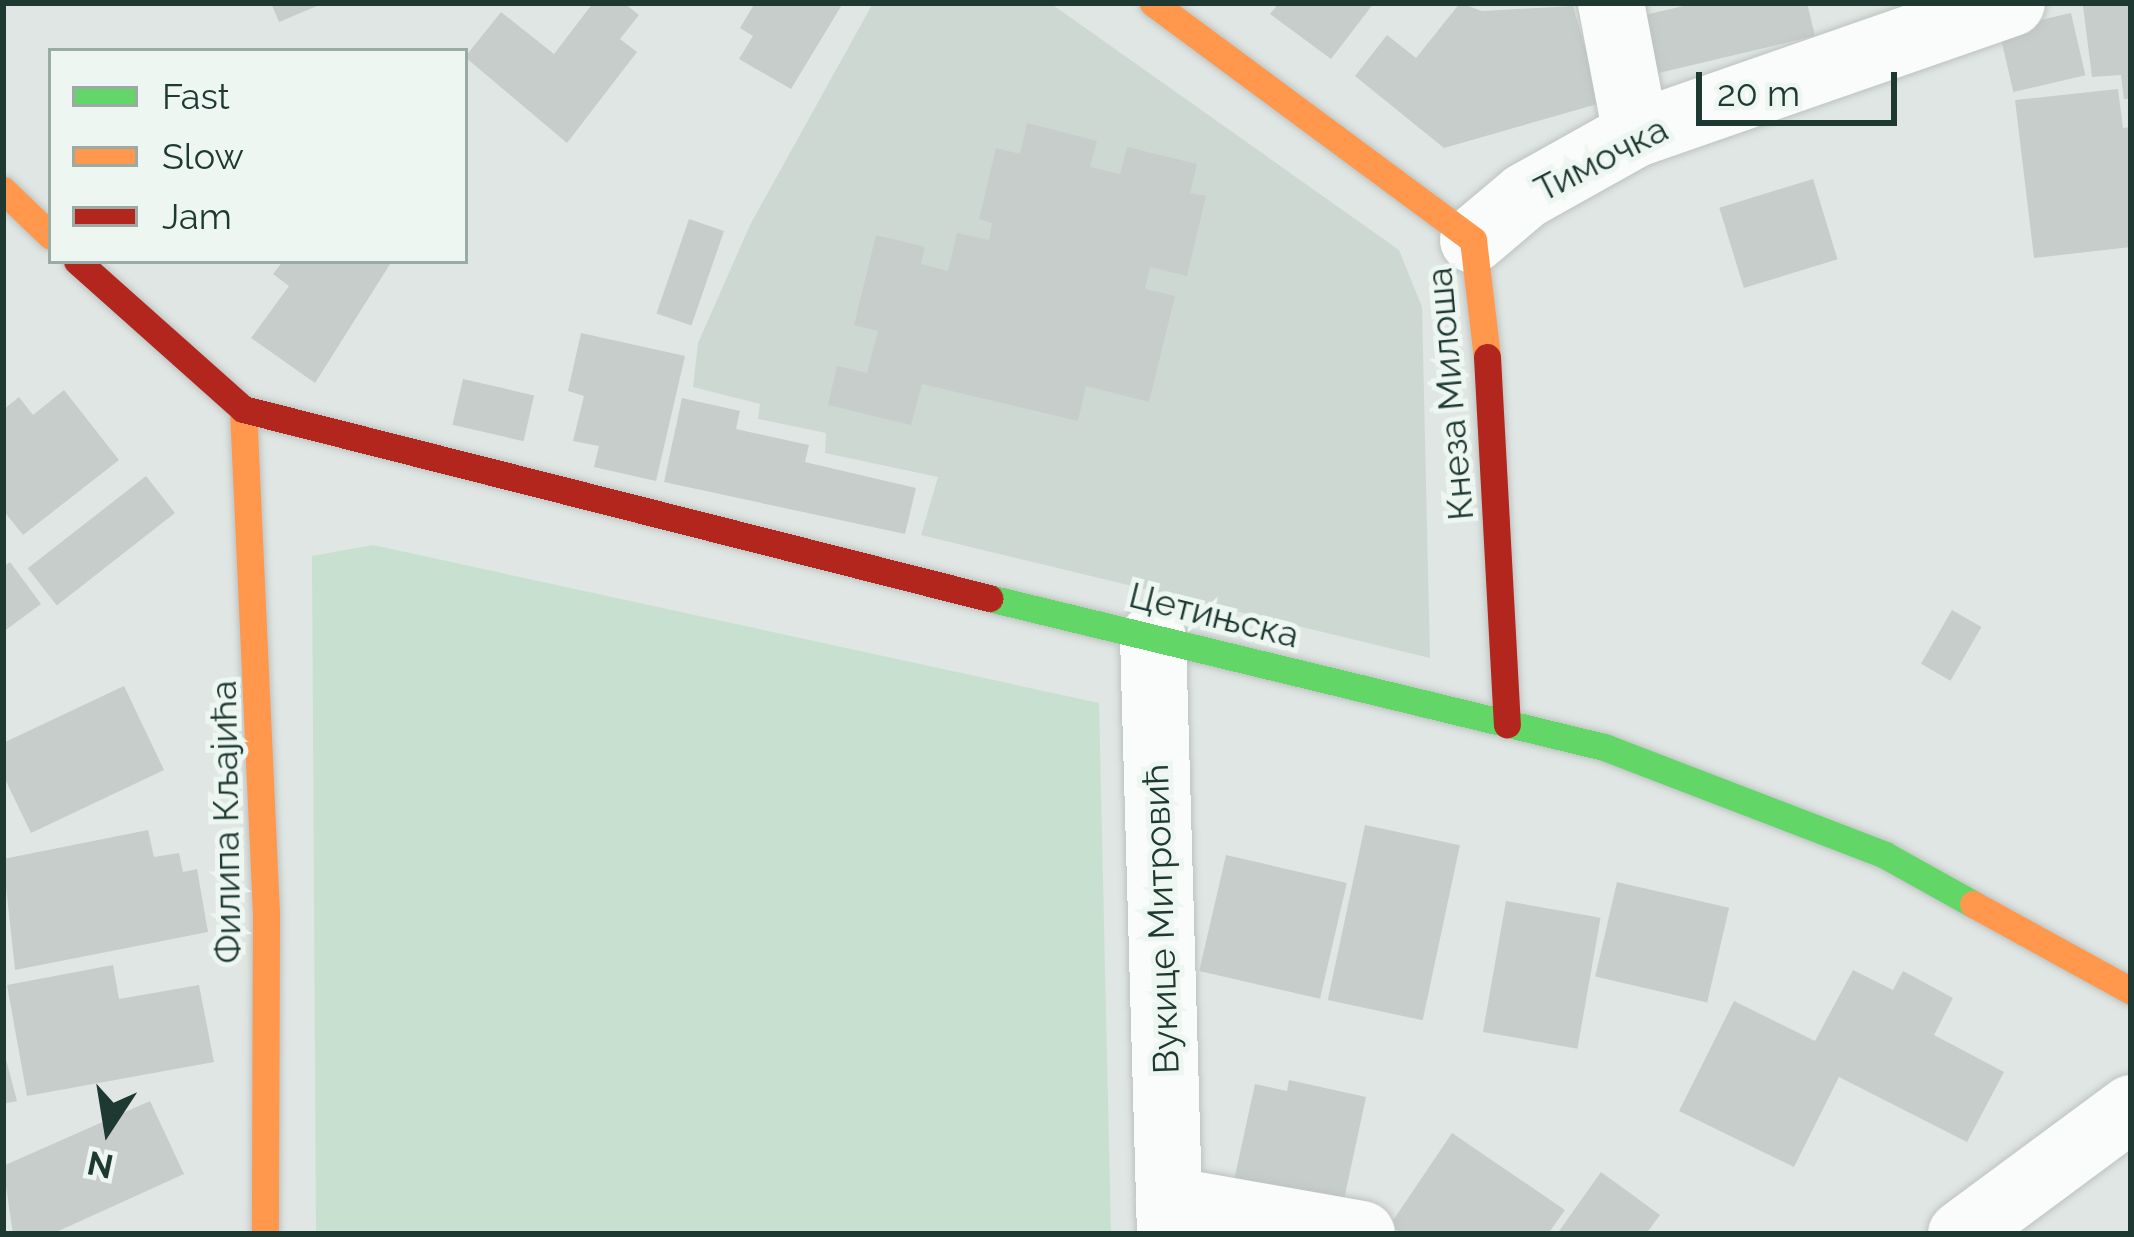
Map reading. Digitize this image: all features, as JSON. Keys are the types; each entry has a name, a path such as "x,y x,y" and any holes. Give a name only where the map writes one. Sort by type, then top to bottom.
{"street":[{"name":"Кнеза Милоша","path":"1153,3 1473,240 1484,294 1508,724"},
{"path":"1611,3 1636,134"},
{"name":"Тимочка","path":"1473,240 1525,196 1636,134 2012,3"},
{"path":"3,191 48,233"},
{"path":"80,264 243,409"},
{"name":"Цетињска","path":"243,409 377,450 1508,724 1708,782 1885,855 2131,991"},
{"name":"Филипа Кљајића","path":"243,409 266,913 265,1234"},
{"name":"Вукице Митровић","path":"1153,637 1170,1217 1362,1234"},
{"path":"1961,1234 2131,1108"}],"shaded area":[{"path":"873,3 1050,3 1399,250 1422,307 1430,658 921,535 938,477 825,453 826,433 758,419 760,404 693,387 698,343 751,223"}],"green space":[{"path":"373,545 1099,703 1111,1234 316,1234 312,556"}],"building":[{"path":"271,3 324,3 279,22"},
{"path":"593,3 624,3 639,15 620,39 637,52 567,143 468,60 501,12 554,54"},
{"path":"755,3 843,3 791,89 739,59 753,36 740,28"},
{"path":"1279,3 1374,3 1331,59 1270,14"},
{"path":"1460,3 1482,11 1573,6 1601,103 1444,148 1355,76 1387,35 1416,58"},
{"path":"1696,3 1807,3 1815,36 1646,76 1632,18"},
{"path":"2131,3 2131,99 2124,99 2121,75 2092,77 2083,6"},
{"path":"2071,13 2085,75 2013,92 1999,30"},
{"path":"2118,89 2123,128 2131,127 2131,247 2034,258 2015,100"},
{"path":"1027,123 1097,141 1090,167 1120,174 1127,147 1197,164 1190,193 1206,196 1187,276 1150,267 1145,289 1175,296 1149,402 1086,386 1078,421 922,384 911,425 828,405 837,366 867,373 878,331 854,325 876,235 925,247 921,264 948,271 957,233 989,240 992,223 979,219 996,148 1020,154"},
{"path":"1813,179 1838,259 1744,288 1719,208"},
{"path":"689,219 724,231 691,326 656,314"},
{"path":"281,264 390,264 315,383 251,338 289,286 273,274"},
{"path":"581,333 685,356 656,481 594,467 599,446 573,441 584,396 568,391"},
{"path":"463,379 534,395 524,441 452,425"},
{"path":"64,390 119,460 23,535 3,510 3,410 19,397 33,415"},
{"path":"682,398 740,411 736,429 809,445 805,462 916,488 905,534 664,482"},
{"path":"146,476 175,513 57,605 28,568"},
{"path":"10,562 41,604 3,632 3,567"},
{"path":"1952,610 1981,627 1950,681 1921,664"},
{"path":"124,686 164,770 31,833 3,775 3,743"},
{"path":"1365,825 1460,845 1423,1020 1328,1000"},
{"path":"148,830 154,857 179,853 183,872 197,869 208,932 15,970 3,859"},
{"path":"1226,855 1347,883 1320,999 1199,971"},
{"path":"1617,882 1729,908 1707,1002 1595,977"},
{"path":"1506,901 1601,918 1577,1049 1483,1032"},
{"path":"113,965 119,999 199,985 214,1062 27,1096 7,985"},
{"path":"1853,970 1893,990 1903,971 1953,998 1934,1035 2004,1072 1967,1142 1839,1077 1794,1167 1679,1111 1734,1001 1815,1041"},
{"path":"3,1048 17,1101 3,1104"},
{"path":"1289,1080 1366,1097 1342,1209 1233,1185 1255,1084 1287,1091"},
{"path":"150,1101 184,1174 52,1234 13,1234 3,1166"},
{"path":"1452,1133 1565,1210 1548,1234 1403,1234 1390,1225"},
{"path":"1601,1172 1660,1215 1646,1234 1557,1234"}],"traffic: fast":[{"path":"989,598 1604,747 1885,855 1973,904"}],"traffic: slow":[{"path":"1153,3 1473,240 1487,357"},
{"path":"3,190 48,233"},
{"path":"243,409 266,913 265,1234"},
{"path":"1973,904 2131,991"}],"traffic: jam":[{"path":"80,264 243,409 989,598"},
{"path":"1487,357 1507,724"}]}
